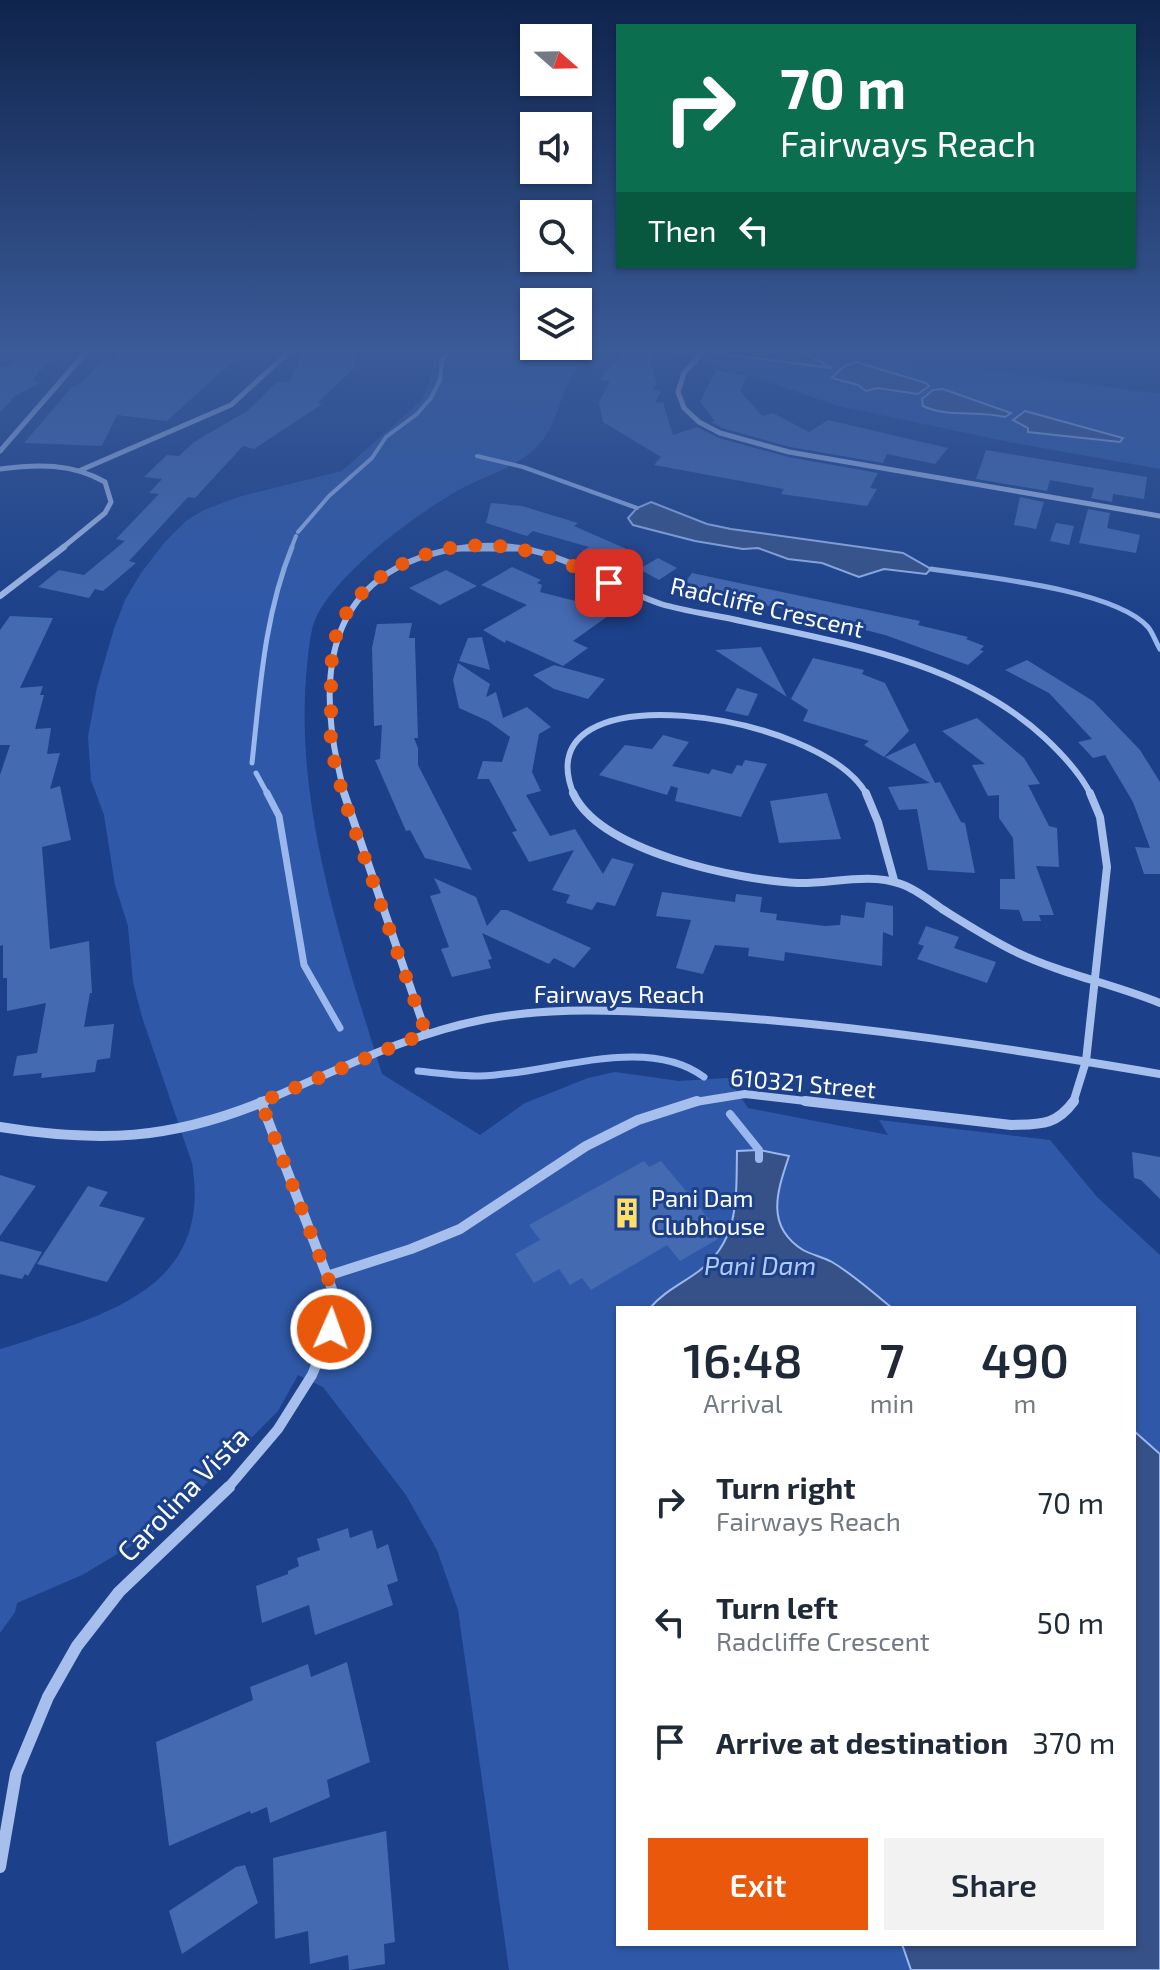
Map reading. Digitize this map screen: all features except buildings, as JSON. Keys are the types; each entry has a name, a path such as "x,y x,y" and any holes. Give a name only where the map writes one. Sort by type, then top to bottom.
{"street":[{"path":"81,470 143,443"},
{"path":"751,443 1160,516"},
{"path":"0,469 39,466 81,470 105,482 110,490 111,502 105,513 0,596"},
{"name":"Radcliffe Crescent","path":"426,1033 354,828 332,749 331,656 339,628 355,602 374,581 394,567 416,558 464,547 520,548 548,554 662,604 895,657 932,669 998,701 1031,725 1061,753 1088,789 1100,817 1107,867 1086,1061"},
{"path":"894,880 881,830 862,785 848,768 814,748 688,716 643,712 604,721 584,734 571,749 567,767 570,788 578,803 601,827 625,839 763,879 799,883 894,880 1015,951 1160,1003"},
{"name":"Fairways Reach","path":"0,1127 36,1134 104,1138 152,1134 208,1122 426,1033 543,1011 757,1018 911,1032 1160,1074"},
{"name":"610321 Street","path":"327,1276 408,1250 462,1228 543,1171 593,1142 643,1119 710,1098 745,1094 920,1117 1011,1125 1042,1124 1062,1117 1074,1102 1086,1061"},
{"name":"Carolina Vista","path":"0,1867 16,1774 48,1697 77,1646 119,1592 239,1477 278,1429 312,1375 331,1329 332,1289 261,1102"}],"shaded area":[{"path":"374,443 540,443 514,464 457,491 402,528 365,558 333,591 314,622 308,651 305,717 307,769 314,821 337,925 382,1074 480,1135 525,1103 588,1078 615,1072 679,1081 728,1078 748,1108 888,1135 879,1120 1050,1140 1097,1197 1160,1255 1160,1970 509,1970 458,1610 437,1550 406,1495 323,1387 298,1375 278,1411 187,1503 151,1534 82,1575 17,1603 15,1612 0,1633 0,1349 90,1319 143,1291 164,1274 180,1253 190,1228 195,1198 192,1163 133,982 128,926 115,885 104,815 91,780 88,737 97,687 114,629 125,600 141,573 187,520 238,497 342,471"},
{"path":"1015,443 1160,443 1160,469"}],"water":[{"path":"651,502 707,524 731,529 903,553 931,569 926,574 884,569 859,577 822,563 788,559 758,548 743,549 695,541 633,525 628,518 637,508"},
{"name":"Pani Dam","path":"759,1150 789,1156 778,1195 777,1208 783,1230 803,1250 840,1267 890,1306 652,1306 699,1271 722,1246 733,1217 737,1151"},
{"path":"1136,1433 1160,1454 1160,1970 911,1970 903,1946 1136,1946"}],"waterway":[{"path":"298,532 329,496 372,458 382,443"},
{"path":"477,456 523,467 637,508"},
{"path":"291,549 296,536"},
{"path":"252,763 269,626 292,547"},
{"path":"931,569 1046,587 1107,603 1131,614 1148,627 1160,649"},
{"path":"256,773 268,795"},
{"path":"267,793 279,816 304,965 340,1028"},
{"path":"418,1071 480,1076 625,1057 654,1058 680,1064 704,1077"},
{"path":"730,1114 759,1150 759,1159"}],"place":[{"name":"Pani Dam Clubhouse","path":"627,1213"}],"route":[{"path":"331,1329 334,1312 332,1289 261,1102 426,1033 354,828 332,749 331,656 339,628 355,602 374,581 394,567 438,551 491,546 520,548 567,561 609,583"}]}
